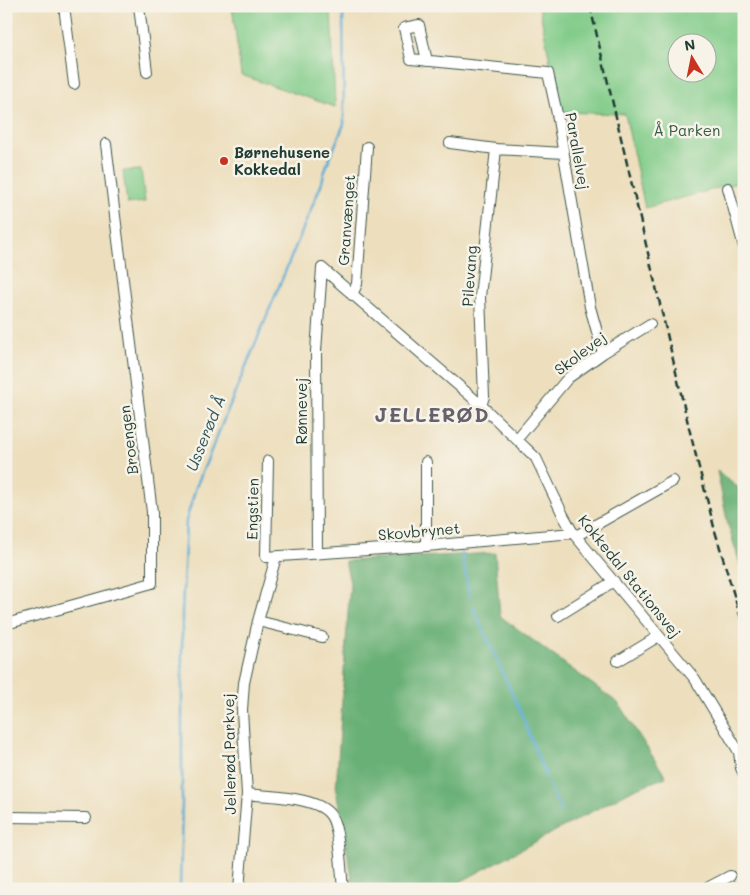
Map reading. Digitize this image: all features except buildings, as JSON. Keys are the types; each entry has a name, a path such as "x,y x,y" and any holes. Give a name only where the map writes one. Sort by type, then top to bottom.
{"street":[{"path":"64,6 74,84"},
{"path":"139,6 147,72"},
{"name":"Parallelvej","path":"427,61 548,73 564,153 590,307 603,353"},
{"path":"450,143 496,149 564,153"},
{"name":"Broengen","path":"6,624 152,583 152,512 106,144"},
{"name":"Granvænget","path":"352,295 356,284 367,147"},
{"name":"Pilevang","path":"481,405 484,397 480,297 496,149"},
{"path":"728,188 744,247"},
{"name":"Kokkedal Stationsvej","path":"322,268 481,405 536,458 574,534 695,679 739,752 742,771"},
{"name":"Rønnevej","path":"317,554 316,350 322,268"},
{"name":"Skolevej","path":"518,439 568,378 603,353 650,324"},
{"name":"Engstien","path":"268,462 272,557"},
{"path":"426,462 426,546"},
{"path":"574,534 673,481"},
{"name":"Skovbrynet","path":"272,557 574,534"},
{"name":"Jellerød Parkvej","path":"239,889 247,794 242,708 244,683 272,557"},
{"path":"558,616 614,581"},
{"path":"258,621 322,637"},
{"path":"618,661 659,636"},
{"path":"247,794 308,801 326,810 331,815 335,827 343,889"},
{"path":"6,817 86,818"},
{"path":"705,889 730,876"}],"green space":[{"path":"232,6 331,6 335,107 241,75"},
{"name":"Å Parken","path":"539,6 744,6 744,181 645,208 625,114 560,112"},
{"path":"141,170 145,202 127,204 123,171"},
{"path":"717,471 744,492 744,577 728,525"},
{"path":"495,553 500,616 618,703 666,777 634,789 447,889 354,889 336,790 350,583 345,561"}],"waterway":[{"name":"Usserød Å","path":"180,889 182,613 186,521 196,487 321,185 326,167 344,124 343,6"},
{"path":"460,547 470,597"},
{"path":"473,607 521,713 546,777"},
{"path":"549,785 561,811"}],"railway":[{"path":"590,6 690,432 715,531 744,629"}],"place":[{"name":"Børnehusene Kokkedal","path":"224,161"}],"district":[{"name":"JELLERØD","path":"432,414"}]}
